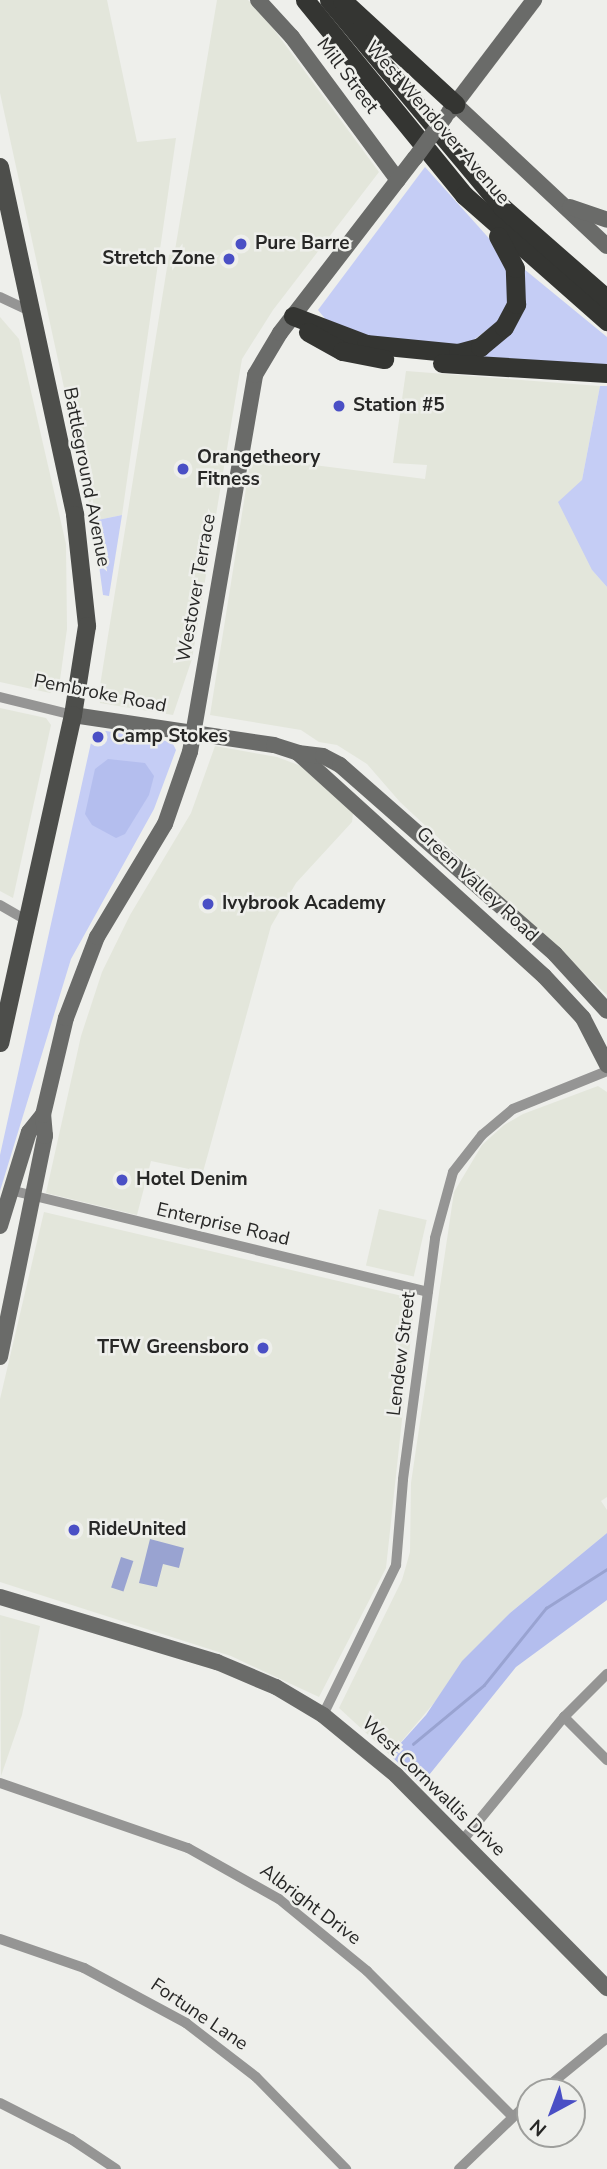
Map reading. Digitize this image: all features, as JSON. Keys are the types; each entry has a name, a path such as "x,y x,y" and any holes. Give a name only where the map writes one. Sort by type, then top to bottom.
{"highway":[{"name":"West Wendover Avenue","path":"305,0 485,217 607,321"},
{"name":"West Wendover Avenue","path":"329,0 486,188 535,238 607,299"},
{"path":"342,0 450,110"},
{"path":"293,316 366,344 458,353 480,346 504,327 518,290 508,251 485,217"},
{"path":"293,316 310,334 358,356 607,373"}],"main road":[{"name":"Mill Street","path":"258,0 292,37 398,180"},
{"name":"Westover Terrace","path":"0,1357 2,1336 45,1136 43,1115 75,992 97,937 168,817 193,733 255,375 293,316 534,0"},
{"path":"450,110 560,202 607,246"},
{"name":"Battleground Avenue","path":"0,167 75,515 87,599 85,646 74,715 29,922 3,1020 0,1043"},
{"path":"560,202 607,220"},
{"name":"Pembroke Road","path":"74,715 193,733"},
{"name":"Green Valley Road","path":"193,733 323,756 362,783 555,954 607,1011"},
{"name":"Green Valley Road","path":"298,753 544,976 583,1018 607,1065"},
{"name":"Westover Terrace","path":"0,1226 29,1132 43,1115"},
{"name":"West Cornwallis Drive","path":"0,1597 217,1662 276,1687 323,1715 368,1749 607,1988"}],"street":[{"path":"0,297 30,311"},
{"name":"Pembroke Road","path":"0,696 74,715"},
{"path":"0,905 29,922"},
{"name":"Lendew Street","path":"323,1715 396,1565 428,1292 443,1200 453,1172 468,1151 513,1109 607,1071"},
{"name":"Enterprise Road","path":"10,1190 428,1292"},
{"path":"462,1842 565,1717 607,1674"},
{"path":"565,1717 607,1760"},
{"name":"Albright Drive","path":"0,1783 160,1837 270,1893 367,1971 512,2116"},
{"name":"Fortune Lane","path":"0,1939 84,1968 186,2023 257,2077 346,2169"},
{"path":"558,2078 607,2038"},
{"path":"0,2103 116,2169"},
{"path":"459,2169 516,2113"}],"shaded area":[{"path":"0,0 107,0 137,142 176,138 122,515 93,521 0,93"},
{"path":"217,0 248,0 261,12 379,172 273,310 242,359 192,659 173,715 100,703 99,692 169,255 175,250"},
{"path":"425,167 495,245 504,259 511,288 503,318 467,345 376,342 327,321 318,310"},
{"path":"524,269 607,337 607,368 462,358 489,348"},
{"path":"0,317 19,339 66,544 67,629 59,687 50,693 0,682"},
{"path":"406,371 600,386 582,480 592,570 607,587 607,995 400,802 367,764 337,745 319,742 301,730 210,715 251,457 425,479 427,465 393,463"},
{"path":"600,386 607,386 607,587 592,570 558,502 582,480"},
{"path":"122,515 109,596 103,595 93,521"},
{"path":"0,708 46,718 51,725 13,898 0,891"},
{"path":"94,729 172,742 176,750 154,809 71,959 0,1191 0,1155"},
{"path":"215,746 277,757 301,766 353,813 352,822 296,883 271,926 203,1172 151,1161 137,1215 46,1193 81,1036 102,972 130,915 191,813"},
{"path":"108,759 145,763 154,776 149,795 125,834 116,838 92,825 85,814 95,769"},
{"path":"598,1086 607,1092 607,1497 601,1501 607,1510 607,1533 510,1613 390,1755 339,1708 402,1580 410,1552 411,1483 454,1192 482,1145 504,1125 523,1114"},
{"path":"379,1209 427,1220 414,1277 366,1266"},
{"path":"44,1212 415,1299 386,1568 319,1697 231,1656 0,1582 0,1399"},
{"path":"607,1533 607,1600 516,1667 421,1785 390,1755 426,1715 462,1661 510,1613"},
{"path":"150,1539 184,1548 179,1568 163,1564 157,1587 139,1583"},
{"path":"121,1557 133,1561 123,1591 111,1587"},
{"path":"0,1615 40,1626 22,1715 1,1776"}],"waterway":[{"path":"413,1744 484,1685 546,1608 607,1569"}],"place":[{"name":"Pure Barre","path":"241,244"},
{"name":"Stretch Zone","path":"229,259"},
{"name":"Station #5","path":"339,406"},
{"name":"Orangetheory Fitness","path":"183,469"},
{"name":"Camp Stokes","path":"98,737"},
{"name":"Ivybrook Academy","path":"208,904"},
{"name":"Hotel Denim","path":"122,1180"},
{"name":"TFW Greensboro","path":"263,1348"},
{"name":"RideUnited","path":"74,1530"}]}
